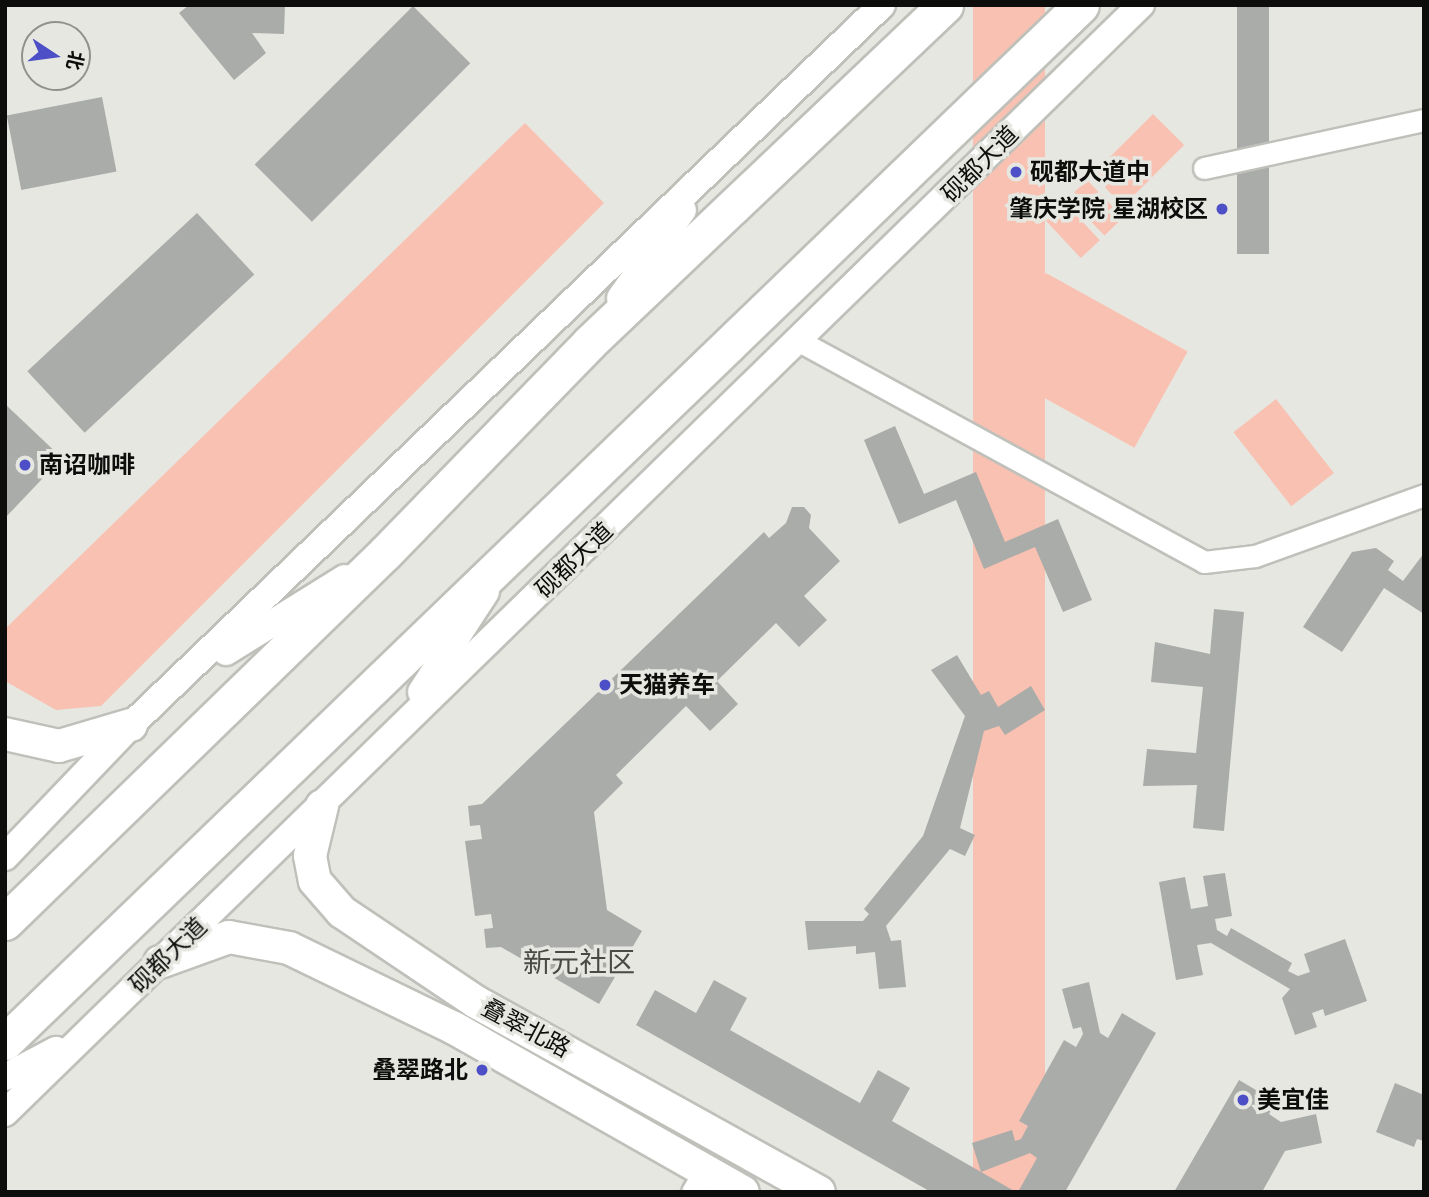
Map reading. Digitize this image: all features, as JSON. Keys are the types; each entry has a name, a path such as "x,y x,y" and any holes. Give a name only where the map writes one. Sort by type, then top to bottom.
{"main road":[{"path":"5,922 385,553 589,343 945,5"},
{"name":"砚都大道","path":"5,1042 1081,5"},
{"path":"5,734 59,746 131,724"},
{"name":"叠翠北路","path":"322,806 311,838 315,881 386,945 476,1002 819,1192"},
{"name":"叠翠北路","path":"160,962 205,943 259,938 352,976 698,1181 743,1192"},
{"path":"352,976 348,961 358,946 386,945"}],"street":[{"path":"5,857 131,724 184,679 723,154 882,5"},
{"name":"砚都大道","path":"5,1112 322,806 398,729 802,342 1141,5"},
{"path":"1204,168 1424,120"},
{"path":"589,343 723,154"},
{"path":"802,342 1204,562 1255,556 1424,495"},
{"path":"184,679 385,553"},
{"path":"398,729 506,562"},
{"path":"5,1077 83,1036"}],"shaded area":[{"path":"973,5 1045,5 1045,1192 973,1192"},
{"path":"1153,114 1184,145 1123,206 1092,175"},
{"path":"525,123 604,203 101,706 56,710 5,681 5,629"},
{"path":"1087,180 1123,217 1104,235 1068,198"},
{"path":"1065,203 1100,240 1081,258 1046,221"},
{"path":"1046,273 1188,352 1134,448 993,369"},
{"path":"1276,399 1334,473 1291,506 1233,432"}],"building":[{"path":"189,5 285,5 284,34 252,33 266,53 234,80 179,13"},
{"path":"1237,5 1269,5 1269,254 1237,254"},
{"path":"413,6 470,63 312,222 255,164"},
{"path":"102,97 117,172 21,190 7,116"},
{"path":"197,213 254,274 85,433 27,371"},
{"path":"5,404 62,458 5,518"},
{"path":"895,426 924,494 976,472 1005,542 1058,519 1092,600 1063,612 1035,547 984,569 956,500 899,524 864,440"},
{"path":"792,507 804,507 811,515 809,528 840,561 804,596 827,620 799,647 776,623 717,681 738,704 710,731 686,706 616,775 623,783 594,812 607,910 642,931 599,1004 501,947 486,948 484,929 493,928 491,914 475,916 465,841 482,839 480,825 470,826 468,806 482,804 764,532 769,538 786,523"},
{"path":"1376,548 1394,561 1388,570 1403,581 1424,553 1424,614 1384,588 1342,652 1303,627 1352,552"},
{"path":"1214,609 1244,612 1224,831 1193,828 1197,785 1143,786 1147,749 1196,753 1203,687 1151,682 1155,642 1210,654"},
{"path":"957,655 981,695 989,691 998,707 1031,686 1045,710 1005,735 999,726 984,731 960,828 975,835 965,856 950,849 886,926 891,941 901,940 906,987 879,989 875,952 856,954 856,946 808,950 805,921 863,921 869,914 864,909 923,836 965,716 931,670"},
{"path":"1225,873 1232,916 1215,919 1217,930 1227,936 1231,928 1292,963 1288,971 1298,976 1310,972 1304,954 1345,939 1367,1001 1325,1016 1323,1009 1312,1013 1317,1027 1295,1035 1282,998 1290,989 1211,943 1197,945 1203,975 1176,980 1159,882 1185,877 1191,909 1208,906 1203,876"},
{"path":"714,980 747,998 730,1030 860,1103 878,1070 910,1088 892,1121 1016,1192 931,1192 636,1025 655,990 696,1013"},
{"path":"1089,982 1100,1033 1108,1038 1122,1013 1156,1033 1065,1192 1018,1192 1037,1158 1030,1153 981,1172 972,1143 1012,1130 1015,1141 1021,1139 1028,1126 1019,1121 1064,1040 1076,1047 1083,1034 1081,1027 1073,1029 1062,989"},
{"path":"1239,1080 1276,1102 1269,1114 1281,1122 1316,1114 1322,1143 1285,1151 1262,1192 1174,1192"},
{"path":"1395,1083 1424,1095 1424,1141 1417,1139 1414,1147 1376,1132"}],"place":[{"name":"砚都大道中","path":"1016,172"},
{"name":"肇庆学院 星湖校区","path":"1222,209"},
{"name":"南诏咖啡","path":"25,465"},
{"name":"天猫养车","path":"605,685"},
{"name":"叠翠路北","path":"482,1070"},
{"name":"美宜佳","path":"1243,1100"}],"district":[{"name":"新元社区","path":"579,963"}]}
